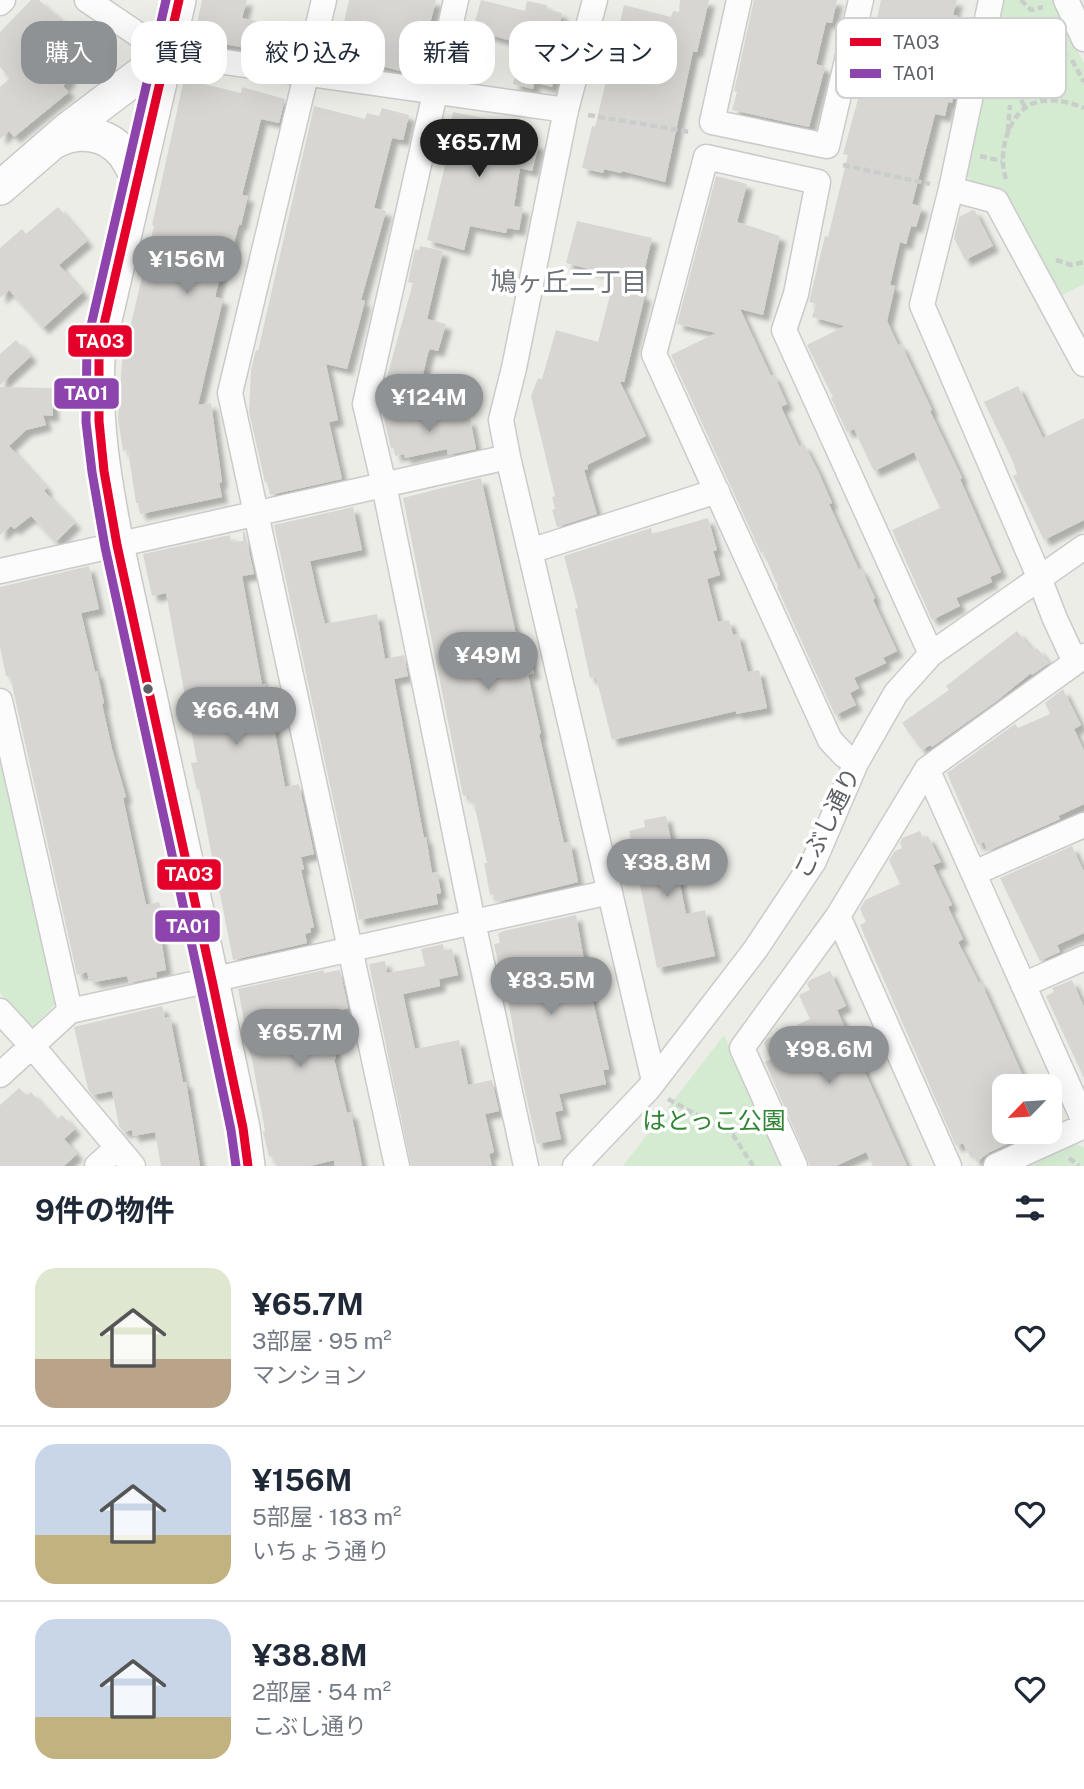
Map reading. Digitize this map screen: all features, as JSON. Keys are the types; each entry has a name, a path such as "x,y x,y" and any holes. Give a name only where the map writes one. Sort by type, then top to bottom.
{"street":[{"path":"87,0 131,30"},
{"path":"174,21 179,0"},
{"path":"319,21 324,0"},
{"path":"456,0 365,404 526,1166"},
{"path":"595,0 566,110 501,420 610,892 651,1085"},
{"path":"740,0 712,121 827,146 839,98"},
{"path":"858,18 862,0"},
{"path":"987,18 991,0"},
{"path":"0,188 48,146 131,82"},
{"path":"160,84 112,280 99,346 96,379 97,431 117,545 212,980 243,1128 248,1166"},
{"path":"305,84 230,393 397,1166"},
{"path":"378,84 566,110"},
{"path":"795,1166 742,1048 838,916 927,769 1080,659 1038,578 922,306 970,98"},
{"path":"48,146 64,137 88,133 109,141 123,153 138,178"},
{"path":"856,763 830,740 654,354 706,157 818,183 796,294 784,330 931,654"},
{"path":"951,189 996,201 1084,364"},
{"path":"0,571 508,457"},
{"path":"530,551 717,491"},
{"name":"こぶし通り","path":"575,1166 651,1085 755,950 814,861 856,763 895,693 931,654 1084,547"},
{"path":"0,701 3,731 70,1011"},
{"path":"927,769 1023,985 1078,1091 1084,1121"},
{"path":"974,873 1084,825"},
{"path":"0,1076 70,1011 610,892"},
{"path":"838,916 949,1166"},
{"path":"1023,985 1084,958"},
{"path":"0,1011 125,1157 97,1166"},
{"path":"996,1166 1084,1126"}],"path":[{"path":"1021,0 1031,10 1052,6 1048,0"},
{"path":"1072,45 1084,82"},
{"path":"1066,64 1072,45"},
{"path":"1007,135 1026,107 1054,101 1070,102 1084,108"},
{"path":"1002,161 1010,105"},
{"path":"651,1085 733,1135 753,1166"}],"green space":[{"path":"1002,0 1055,0 1063,18 998,18"},
{"path":"1066,24 1084,64 1084,284 1059,297 964,172 980,98 1066,98"},
{"path":"0,763 4,764 57,1002 31,1029 0,993"},
{"name":"はとっこ公園","path":"724,1035 782,1166 623,1166"},
{"path":"1075,1143 1084,1148 1084,1166 1023,1166"}],"building":[{"path":"31,0 39,0 60,19 21,21 21,84 65,84 63,86 69,92 14,137 9,131 0,139 0,87 10,78 0,67 0,32"},
{"path":"202,0 247,0 242,18 255,21 241,21 241,47 227,45 227,21 198,21"},
{"path":"349,0 436,0 431,21 399,21 399,71 385,67 385,21 344,21"},
{"path":"481,0 525,11 527,1 547,5 547,9 562,13 560,21 509,21 509,40 495,36 495,21 475,21"},
{"path":"680,0 709,0 697,52 693,51 665,182 622,171 604,169 603,173 582,168 605,84 677,84 677,21 620,21 624,5 671,17 673,11 679,12"},
{"path":"754,0 837,0 832,23 826,22 816,64 825,67 809,127 732,110"},
{"path":"881,0 957,0 953,15 958,18 877,18"},
{"path":"183,84 204,84 241,93 242,87 285,99 279,123 261,119 242,195 248,196 241,225 239,224 229,262 224,261 215,297 223,299 198,405 211,403 222,497 140,514 128,450 123,451 118,419 122,362 154,226 152,225"},
{"path":"513,84 534,84 533,89"},
{"path":"858,98 953,98 952,103 948,102 945,116 935,114 912,204 922,207 916,227 911,226 906,244 900,242 890,285 895,286 887,321 898,345 901,344 932,410 930,411 962,478 960,479 1001,572 990,577 992,582 956,598 960,606 932,620 892,530 940,508 914,452 874,471 854,429 847,432 807,345 845,326 812,317 816,304 809,302 848,155 843,154"},
{"path":"314,106 365,119 367,113 379,116 382,108 409,115 403,140 392,138 374,208 386,211 361,300 365,301 347,369 326,364 338,420 329,422 342,479 270,495 249,412 251,370 256,350 258,351"},
{"path":"453,112 519,125 516,138 539,144 532,171 520,168 514,206 523,208 519,230 507,228 506,233 470,226 464,250 427,240 449,149 443,148 445,139 441,137 444,119 451,121"},
{"path":"716,176 747,184 737,222 780,236 763,315 740,309 787,404 781,407 799,446 804,444 818,471 832,503 829,504 875,598 873,600 897,651 883,658 886,663 854,678 859,688 850,693 856,705 835,715 671,355 716,333 677,324"},
{"path":"58,207 87,241 59,265 83,292 43,328 9,290 0,298 0,248 22,229 26,234"},
{"path":"973,210 993,246 965,260 954,238 959,217"},
{"path":"577,221 652,238 639,293 645,295 624,382 620,382 646,436 587,465 588,469 584,470 597,514 557,527 552,510 555,509 552,497 555,496 531,396 538,378 542,379 556,330 598,342 615,276 566,263"},
{"path":"420,246 443,251 427,319 446,324 438,351 430,349 428,353 419,391 385,384 413,283 408,282 415,249 419,250"},
{"path":"16,340 31,356 0,385 0,354"},
{"path":"1018,386 1043,438 1084,418 1084,520 1044,540 1013,476 1017,474 1011,457 984,402"},
{"path":"0,387 52,388 53,416 43,415 46,425 26,430 9,446 47,488 44,491 75,523 56,542 31,516 14,529 11,526 0,535"},
{"path":"416,408 413,420 461,411 463,421 470,419 476,449 448,455 447,449 405,458 404,454 395,456 383,415"},
{"path":"481,478 517,639 524,637 534,673 528,675 539,734 564,843 570,842 578,882 497,902 495,894 490,895 484,863 487,863 474,803 470,803 469,795 463,796 403,498"},
{"path":"353,507 362,550 310,561 316,588 325,624 377,614 385,659 404,655 408,676 394,679 424,838 426,837 432,873 437,872 441,893 436,894 438,904 359,920 274,525"},
{"path":"708,518 717,550 713,551 720,575 707,579 718,622 729,620 733,635 738,634 748,672 759,670 767,708 736,714 736,711 612,740 596,677 590,678 575,609 578,608 564,556 651,528 652,534"},
{"path":"243,532 254,574 242,576 262,685 265,684 285,787 299,784 314,854 301,857 304,869 301,870 314,927 310,928 311,932 305,934 307,943 233,960 219,888 216,888 210,862 213,862 199,789 197,790 191,763 197,762 166,593 152,596 143,554 230,535 231,542 243,541"},
{"path":"89,566 99,609 81,613 95,672 97,671 112,749 126,797 123,798 146,905 159,902 165,924 159,926 166,970 156,972 157,977 129,983 127,976 94,982 93,978 89,979 87,972 77,975 10,676 6,676 0,647 0,587"},
{"path":"1017,631 1033,651 1037,648 1049,663 1032,675 1031,673 932,747 930,745 922,750 902,723 949,690 946,686"},
{"path":"1063,689 1081,725 1074,729 1084,751 1084,804 1058,816 1060,819 988,851 984,842 978,845 947,773 1015,724 1018,728 1050,714 1045,703"},
{"path":"666,816 686,914 705,910 715,956 657,968 629,831 645,827 644,820"},
{"path":"920,831 923,839 928,836 941,862 933,865 952,905 948,907 963,939 958,942 979,983 981,982 1022,1074 992,1074 992,1144 1008,1144 976,1162 963,1143 956,1146 860,925 866,922 860,909 865,900 900,884 889,860 895,851 902,848 902,838"},
{"path":"1072,846 1084,872 1084,933 1057,945 1060,952 1040,961 1000,878"},
{"path":"576,915 587,977 609,1069 603,1070 606,1084 559,1094 563,1110 555,1112 561,1139 537,1144 521,1074 503,971 500,971 494,944 500,943 498,934 503,931"},
{"path":"443,944 444,950 452,949 458,975 439,979 440,986 403,994 415,1049 459,1040 468,1085 492,1080 499,1111 485,1114 494,1152 489,1154 492,1166 411,1166 369,964 385,961 387,973 425,966 421,949"},
{"path":"324,970 324,973 340,970 348,1008 334,1012 340,1042 333,1043 334,1059 347,1113 351,1112 362,1166 335,1166 334,1160 310,1166 276,1166 273,1156 269,1157 263,1132 265,1131 238,989"},
{"path":"830,971 846,1006 837,1010 907,1166 873,1166 866,1152 836,1166 810,1166 765,1062 771,1059 764,1043 767,1039 810,1019 799,995 810,990 807,984 810,980"},
{"path":"1072,980 1084,1007 1084,1078 1046,996 1054,992 1052,988"},
{"path":"162,1006 165,1018 170,1017 183,1082 186,1082 200,1166 161,1166 155,1132 133,1136 132,1130 124,1132 119,1126 112,1091 92,1095 88,1089 74,1027"},
{"path":"19,1088 27,1096 31,1092 56,1120 62,1115 75,1129 64,1139 77,1154 64,1166 0,1166 0,1105"}],"transit line":[{"name":"TA01","path":"166,0 87,343 86,422 105,547 200,983 236,1166"},
{"name":"TA03","path":"179,0 99,346 99,421 104,471 117,545 212,980 243,1128 248,1166"}],"district":[{"name":"鳩ヶ丘二丁目","path":"569,282"}]}
